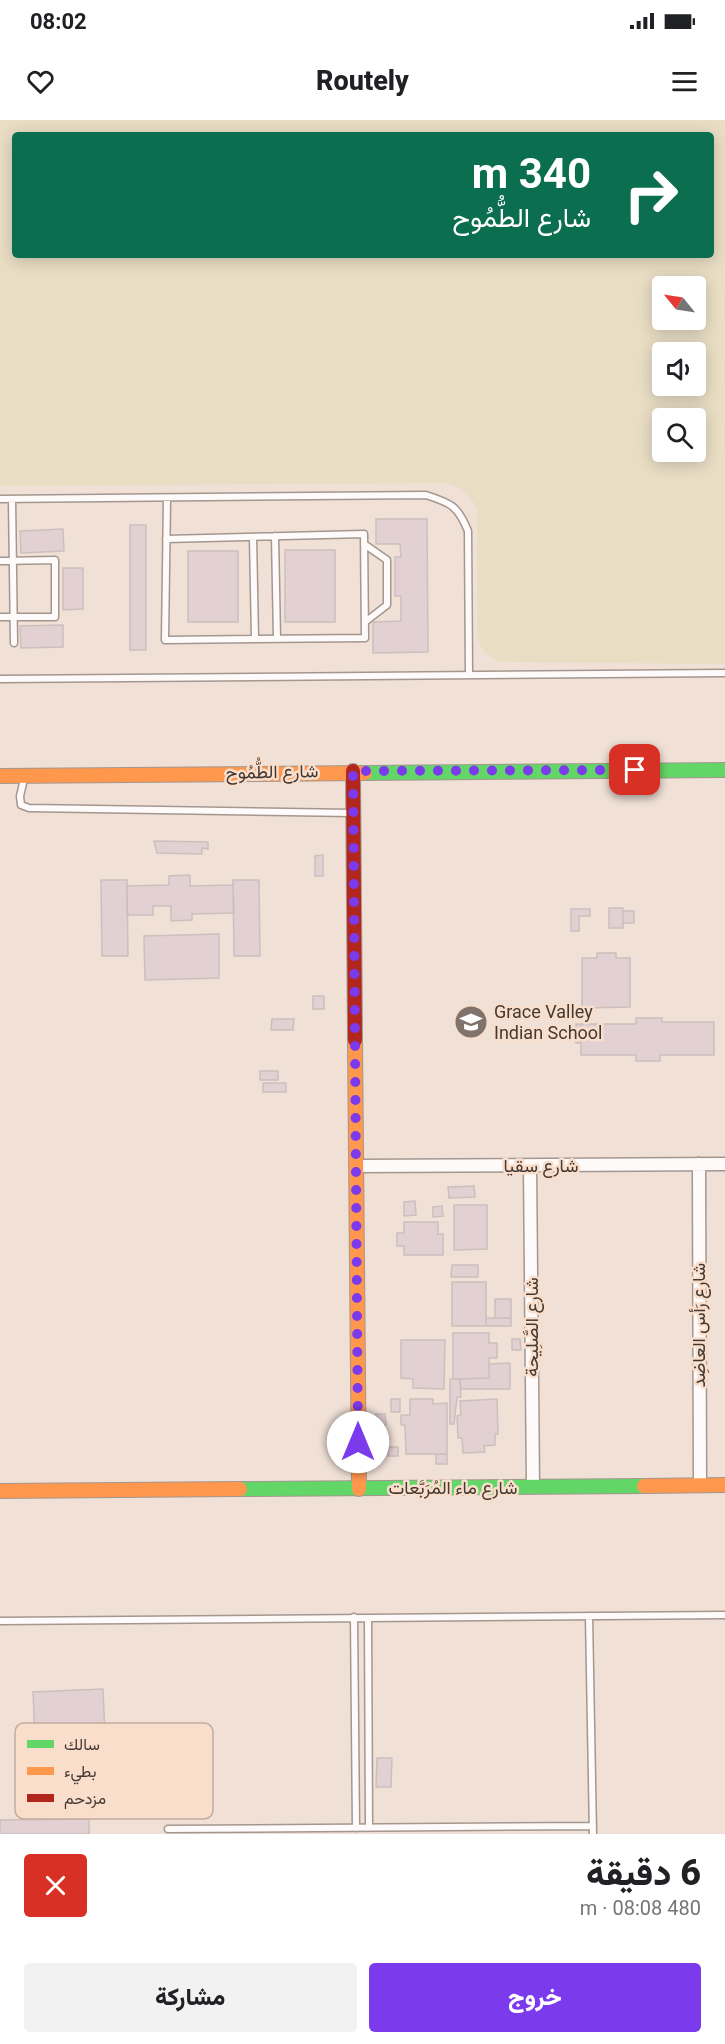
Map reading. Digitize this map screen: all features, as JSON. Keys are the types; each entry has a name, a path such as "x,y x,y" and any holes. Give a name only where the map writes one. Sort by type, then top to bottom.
{"street":[{"name":"شارع الطُّمُوح","path":"0,776 353,771 725,770"},
{"path":"353,771 359,1488"},
{"name":"شارع رَأس العاضِد","path":"699,1164 700,1485"},
{"name":"شارع سقيا","path":"356,1166 725,1164"},
{"name":"شارع الصَّلِيحة","path":"530,1166 533,1487"},
{"name":"شارع ماء المُرَبَّعات","path":"0,1491 725,1485"}],"lane":[{"path":"0,499 426,495 449,502 461,513 468,531 469,674"},
{"path":"166,539 364,534 365,639 165,640 166,539 167,498"},
{"path":"12,499 14,643"},
{"path":"274,536 277,639"},
{"path":"252,537 255,639"},
{"path":"364,544 387,560 387,605 365,622"},
{"path":"0,561 55,560 55,617 0,617"},
{"path":"0,679 725,673"},
{"path":"24,776 20,796 21,806 29,808 352,813"},
{"path":"0,1621 725,1615"},
{"path":"589,1616 593,1834"},
{"path":"354,1617 356,1828"},
{"path":"368,1618 369,1827"},
{"path":"168,1829 593,1826"}],"sand":[{"path":"0,120 725,120 725,664 502,662 492,658 480,645 477,635 477,509 472,499 457,487 447,483 0,486"}],"building":[{"path":"376,519 427,519 428,652 373,653 373,622 401,621 401,596 395,596 395,557 401,557 400,544 376,544"},
{"path":"130,525 146,525 146,650 130,650"},
{"path":"63,529 64,551 21,553 20,531"},
{"path":"285,550 335,550 335,622 285,622"},
{"path":"188,551 238,551 238,622 188,622"},
{"path":"63,568 83,568 83,609 63,610"},
{"path":"63,625 63,647 21,648 20,626"},
{"path":"154,841 208,842 208,849 202,848 202,854 157,853"},
{"path":"323,855 323,876 315,876 315,856"},
{"path":"190,875 190,886 233,885 234,913 192,914 192,920 171,921 171,906 153,906 153,915 127,915 127,886 169,885 169,876"},
{"path":"101,880 127,880 128,956 102,956"},
{"path":"233,880 259,880 260,956 234,956"},
{"path":"609,908 623,908 623,928 609,928"},
{"path":"571,909 590,909 590,916 579,916 579,931 571,931"},
{"path":"623,911 634,911 634,923 623,923"},
{"path":"219,934 219,978 145,980 144,936"},
{"path":"597,953 616,953 616,958 630,958 630,1007 582,1008 582,958 597,958"},
{"path":"313,996 324,996 324,1009 313,1009"},
{"path":"636,1018 662,1018 662,1022 714,1022 714,1055 660,1055 660,1061 636,1061 636,1055 581,1055 581,1024 636,1024"},
{"path":"272,1019 294,1019 293,1030 271,1030"},
{"path":"576,1024 581,1024 581,1043 576,1043"},
{"path":"260,1071 278,1071 278,1080 260,1080"},
{"path":"263,1083 286,1083 286,1092 263,1092"},
{"path":"474,1186 475,1197 449,1198 448,1187"},
{"path":"415,1201 416,1215 404,1216 404,1202"},
{"path":"454,1205 487,1205 487,1249 454,1250"},
{"path":"442,1206 443,1216 433,1217 433,1207"},
{"path":"404,1222 438,1222 438,1234 443,1234 443,1255 404,1255 404,1246 397,1246 397,1233 404,1233"},
{"path":"452,1265 478,1265 478,1277 451,1277"},
{"path":"452,1282 486,1282 486,1326 452,1326"},
{"path":"495,1299 511,1299 511,1318 495,1318"},
{"path":"486,1318 511,1318 511,1326 486,1326"},
{"path":"453,1333 489,1333 489,1343 497,1343 497,1358 489,1358 489,1378 453,1379"},
{"path":"512,1339 520,1339 521,1350 512,1350"},
{"path":"401,1340 445,1340 444,1389 413,1388 413,1379 401,1378"},
{"path":"510,1363 510,1389 461,1389 460,1379 489,1378 489,1364"},
{"path":"450,1379 460,1379 461,1397 457,1397 454,1424 450,1424"},
{"path":"391,1399 400,1399 400,1412 391,1412"},
{"path":"410,1399 433,1399 433,1404 447,1403 447,1454 406,1454 405,1425 401,1425 401,1415 410,1415"},
{"path":"497,1399 498,1434 495,1434 495,1445 484,1446 485,1452 463,1453 462,1438 458,1438 457,1416 461,1415 460,1401"},
{"path":"376,1414 385,1414 386,1425 376,1425"},
{"path":"389,1447 398,1447 398,1456 388,1456"},
{"path":"436,1454 447,1454 447,1464 436,1464"},
{"path":"103,1689 104,1723 34,1723 33,1692"},
{"path":"377,1758 392,1758 391,1787 376,1787"},
{"path":"89,1819 89,1834 0,1834 0,1820"}],"traffic: fast":[{"path":"365,773 725,770"},
{"path":"240,1489 644,1486"}],"traffic: slow":[{"path":"0,776 365,773"},
{"path":"355,1040 359,1489"},
{"path":"644,1486 725,1485"},
{"path":"0,1491 240,1489"}],"traffic: jam":[{"path":"353,771 355,1040"}],"place":[{"name":"Grace Valley Indian School","path":"471,1022"}],"route":[{"path":"358,1442 353,771 635,770"}]}
